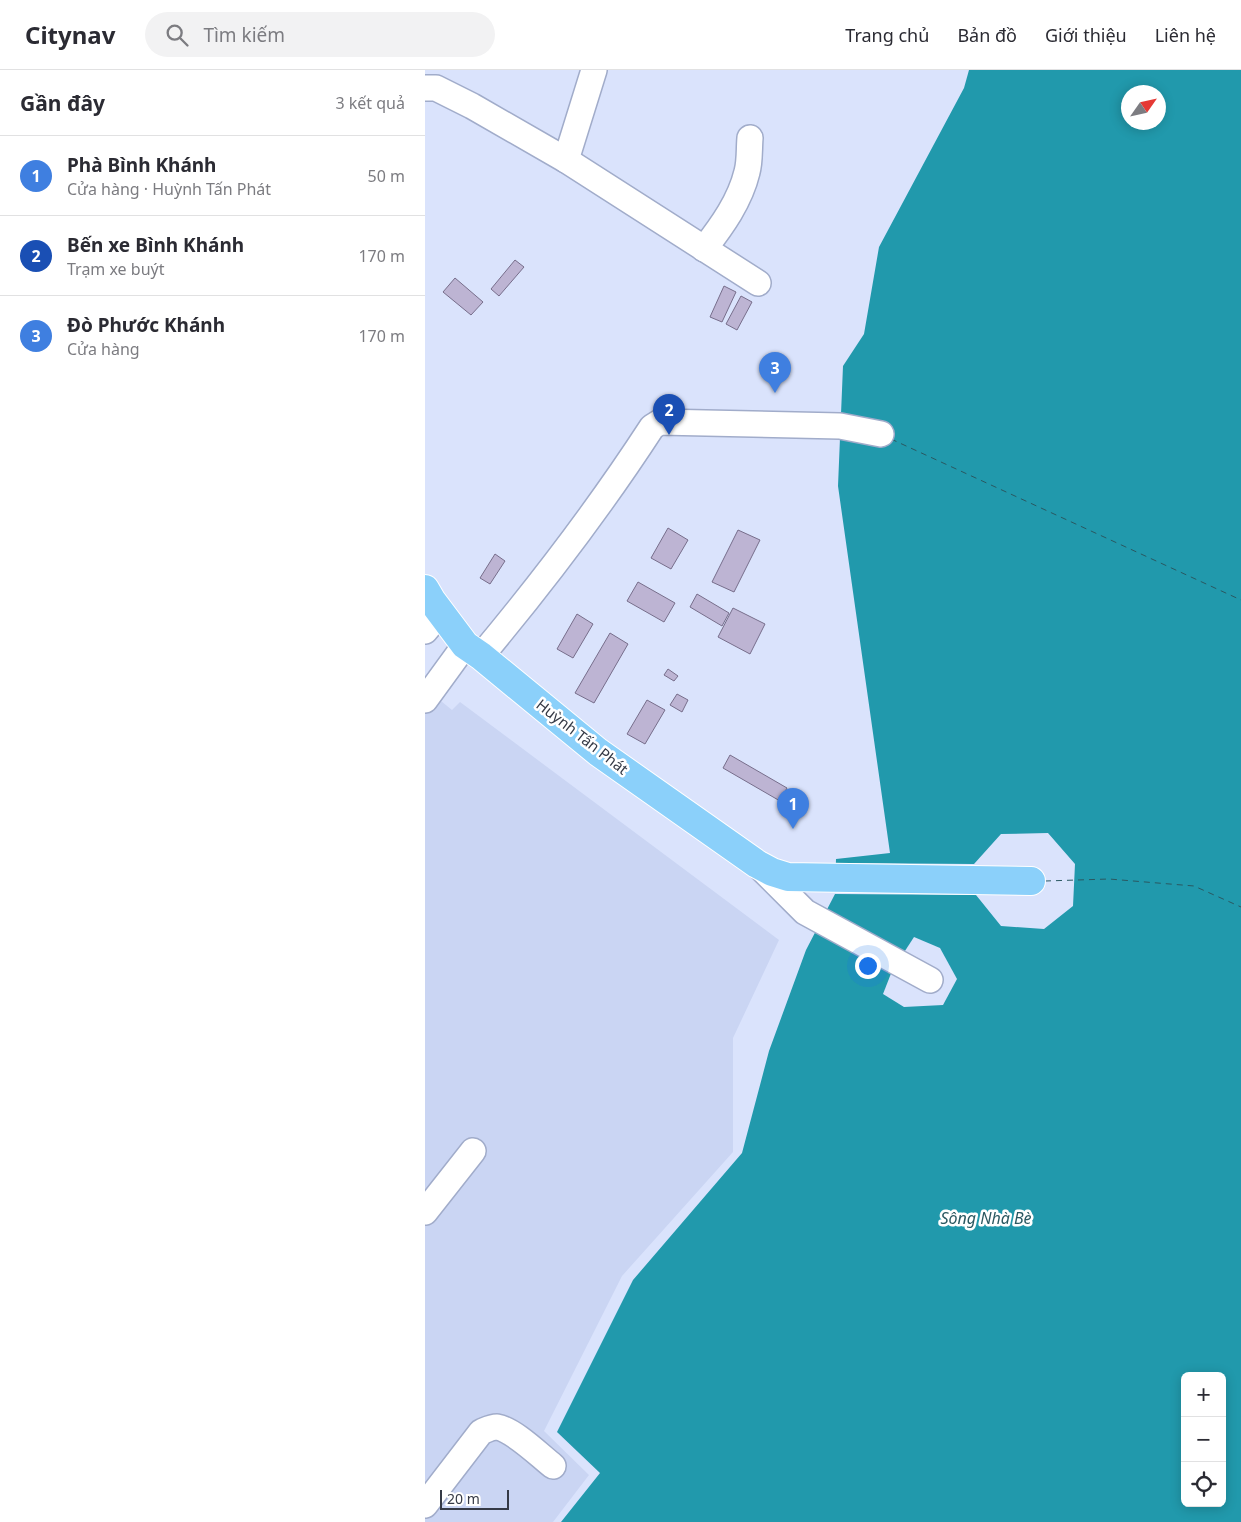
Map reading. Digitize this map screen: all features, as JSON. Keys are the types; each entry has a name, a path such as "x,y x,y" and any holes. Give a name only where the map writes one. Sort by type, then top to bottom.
{"main road":[{"name":"Huỳnh Tấn Phát","path":"425,589 433,622 473,650 598,752 757,864 772,872 788,877 1031,881"}],"street":[{"path":"566,160 594,70"},
{"path":"425,88 436,88 472,106 566,160 758,283"},
{"path":"704,249 722,225 741,192 748,171 750,138"},
{"path":"425,700 473,650 525,602 600,505 651,427 660,422 840,426 881,434"},
{"path":"757,864 805,912 930,980"},
{"path":"425,1212 473,1151"},
{"path":"425,1505 481,1432 491,1428 497,1428 513,1435 553,1466"}],"shaded area":[{"path":"425,688 452,710 460,702 779,940 733,1038 733,1152 622,1276 544,1431 589,1475 553,1522 425,1522"}],"water":[{"name":"Sông Nhà Bè","path":"969,70 1241,70 1241,1522 561,1522 600,1473 557,1432 633,1280 742,1153 769,1051 806,950 835,894 836,859 890,853 838,486 843,366 864,334 879,247 964,88"}],"pier":[{"path":"1048,833 1075,864 1073,906 1044,929 1001,926 976,895 835,894 836,863 974,864 1001,834"},
{"path":"914,937 940,948 957,979 943,1005 904,1007 883,994 892,971"}],"building":[{"path":"515,260 524,267 499,296 491,289"},
{"path":"455,278 483,302 471,315 443,292"},
{"path":"724,286 736,292 722,322 710,317"},
{"path":"741,296 752,302 737,330 726,324"},
{"path":"668,528 688,540 671,569 651,558"},
{"path":"738,530 760,540 734,592 712,582"},
{"path":"495,554 505,561 490,584 480,578"},
{"path":"638,582 675,603 664,622 627,601"},
{"path":"697,594 729,613 722,626 690,607"},
{"path":"733,608 765,624 750,654 718,637"},
{"path":"577,614 593,624 573,658 557,649"},
{"path":"610,633 628,644 594,703 575,693"},
{"path":"668,669 678,676 674,681 664,675"},
{"path":"677,694 688,700 682,712 670,705"},
{"path":"647,700 665,710 645,744 627,734"},
{"path":"730,755 787,788 780,801 723,768"}],"ferry route":[{"path":"891,439 1241,600"},
{"path":"1045,881 1109,879 1194,886 1241,907"}],"place":[{"name":"Đò Phước Khánh","path":"775,393"},
{"name":"Bến xe Bình Khánh","path":"669,435"},
{"name":"Phà Bình Khánh","path":"793,829"}]}
